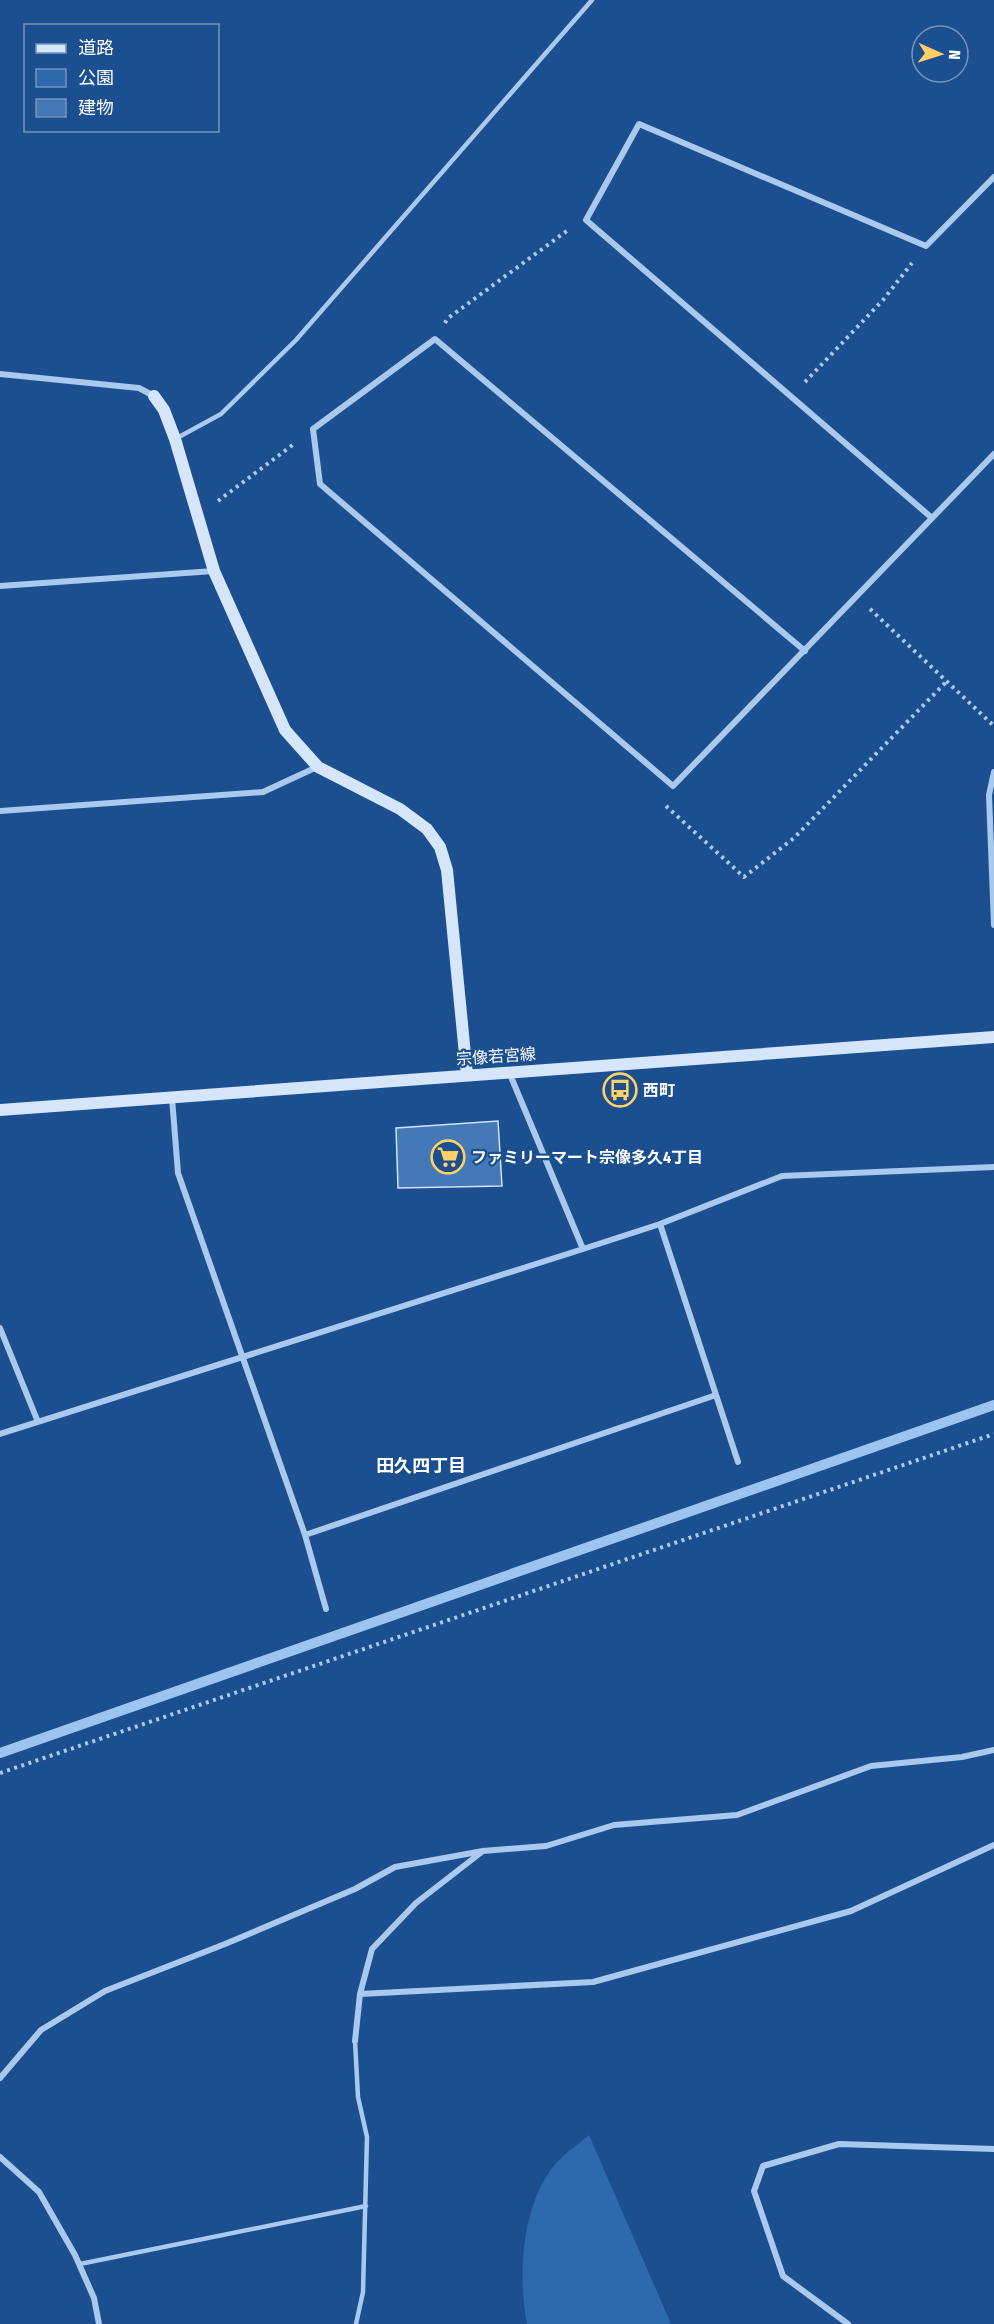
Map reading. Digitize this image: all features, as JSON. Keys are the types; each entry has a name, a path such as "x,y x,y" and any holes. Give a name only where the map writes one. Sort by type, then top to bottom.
{"main road":[{"path":"154,396 164,410 175,439 214,571 285,729 318,767 400,809 427,829 440,847 447,870 467,1075"},
{"name":"宗像若宮線","path":"0,1110 994,1037"}],"street":[{"path":"932,519 586,220 639,124 926,246 994,177"},
{"path":"805,651 435,339 313,429 320,484 673,786 805,651 994,454"},
{"path":"0,374 139,388 154,396"},
{"path":"0,586 214,571"},
{"path":"0,811 263,792 318,767"},
{"path":"994,772 989,795 994,925"},
{"path":"509,1072 583,1249"},
{"path":"172,1098 178,1173 305,1535 326,1609"},
{"path":"0,1434 660,1224 782,1176 994,1167"},
{"path":"660,1224 738,1462"},
{"path":"0,1328 38,1422"},
{"path":"305,1535 716,1395"},
{"path":"0,2078 41,2030 105,1990 225,1944 344,1894 395,1868 483,1851 546,1846 614,1825 737,1815 871,1766 962,1756 994,1750"},
{"path":"360,1994 593,1982 851,1911 994,1845"},
{"path":"355,2041 360,1994 372,1948 416,1902 483,1851"},
{"path":"848,2324 783,2276 754,2190 763,2166 839,2144 994,2149"},
{"path":"0,2157 39,2192 80,2264 94,2298 99,2324"}],"lane":[{"path":"175,439 221,414 296,340 592,0"},
{"path":"355,2041 358,2097 367,2137 363,2292 356,2324"},
{"path":"80,2264 366,2206"}],"path":[{"path":"435,339 447,318 567,230 586,220"},
{"path":"790,398 883,300 926,246"},
{"path":"199,516 313,429"},
{"path":"857,597 948,680 994,726"},
{"path":"673,786 663,803 744,877 794,838 948,680"},
{"path":"0,1773 994,1434"}],"green space":[{"path":"589,2135 671,2324 527,2324 523,2260 530,2214 548,2174 561,2158"}],"building":[{"name":"ファミリーマート宗像多久4丁目","path":"498,1121 502,1186 398,1188 396,1128"}],"waterway":[{"path":"0,1753 994,1405"}],"place":[{"name":"西町","path":"620,1090"},
{"name":"ファミリーマート宗像多久4丁目","path":"448,1157"}],"district":[{"name":"田久四丁目","path":"421,1466"}]}
